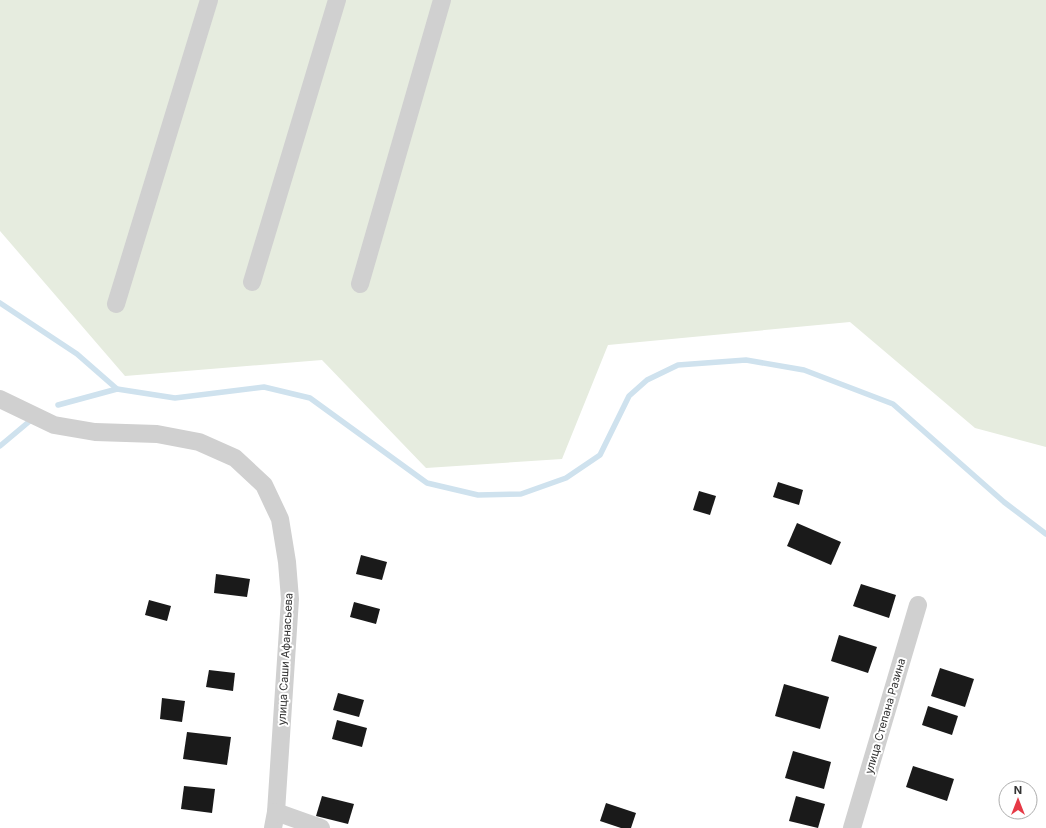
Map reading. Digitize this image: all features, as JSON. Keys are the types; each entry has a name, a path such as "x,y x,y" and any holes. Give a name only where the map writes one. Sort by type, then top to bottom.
{"street":[{"path":"116,304 209,0"},
{"path":"252,282 337,0"},
{"path":"360,284 442,0"},
{"name":"улица Саши Афанасьева","path":"0,399 54,425 95,432 157,434 199,442 235,458 264,485 280,519 287,562 290,599 275,820"},
{"name":"улица Степана Разина","path":"852,828 918,605"},
{"path":"275,820 321,828"}],"shaded area":[{"path":"0,0 1046,0 1046,447 975,428 850,322 608,345 562,459 426,468 322,360 125,376 0,231"}],"building":[{"path":"778,482 803,490 799,505 773,497"},
{"path":"699,491 716,496 710,515 693,510"},
{"path":"797,523 841,542 831,565 787,546"},
{"path":"361,555 387,562 382,580 356,574"},
{"path":"216,574 250,579 247,597 214,593"},
{"path":"861,584 896,595 889,618 853,606"},
{"path":"149,600 171,606 167,621 145,615"},
{"path":"354,602 380,609 376,624 350,617"},
{"path":"839,635 877,647 868,673 831,661"},
{"path":"940,668 974,679 965,707 931,696"},
{"path":"209,670 235,673 233,691 206,687"},
{"path":"784,684 829,697 820,729 775,716"},
{"path":"338,693 364,700 359,717 333,710"},
{"path":"162,698 185,701 182,722 160,719"},
{"path":"928,706 958,716 952,735 922,725"},
{"path":"337,720 367,728 362,747 332,739"},
{"path":"187,732 231,737 227,765 183,759"},
{"path":"793,751 831,762 824,789 785,778"},
{"path":"913,766 954,779 947,801 906,787"},
{"path":"184,786 215,789 212,813 181,809"},
{"path":"322,796 354,804 348,824 316,816"},
{"path":"796,796 825,804 818,828 789,821"},
{"path":"606,803 636,813 631,828 621,828 600,821"}],"waterway":[{"path":"0,303 77,354 117,389 175,398 264,387 310,398 427,483 478,495 521,494 566,478 600,455 629,396 647,380 678,365 746,360 804,370 893,404 1004,502 1046,534"},
{"path":"58,405 117,389"},
{"path":"0,446 31,420"}]}
